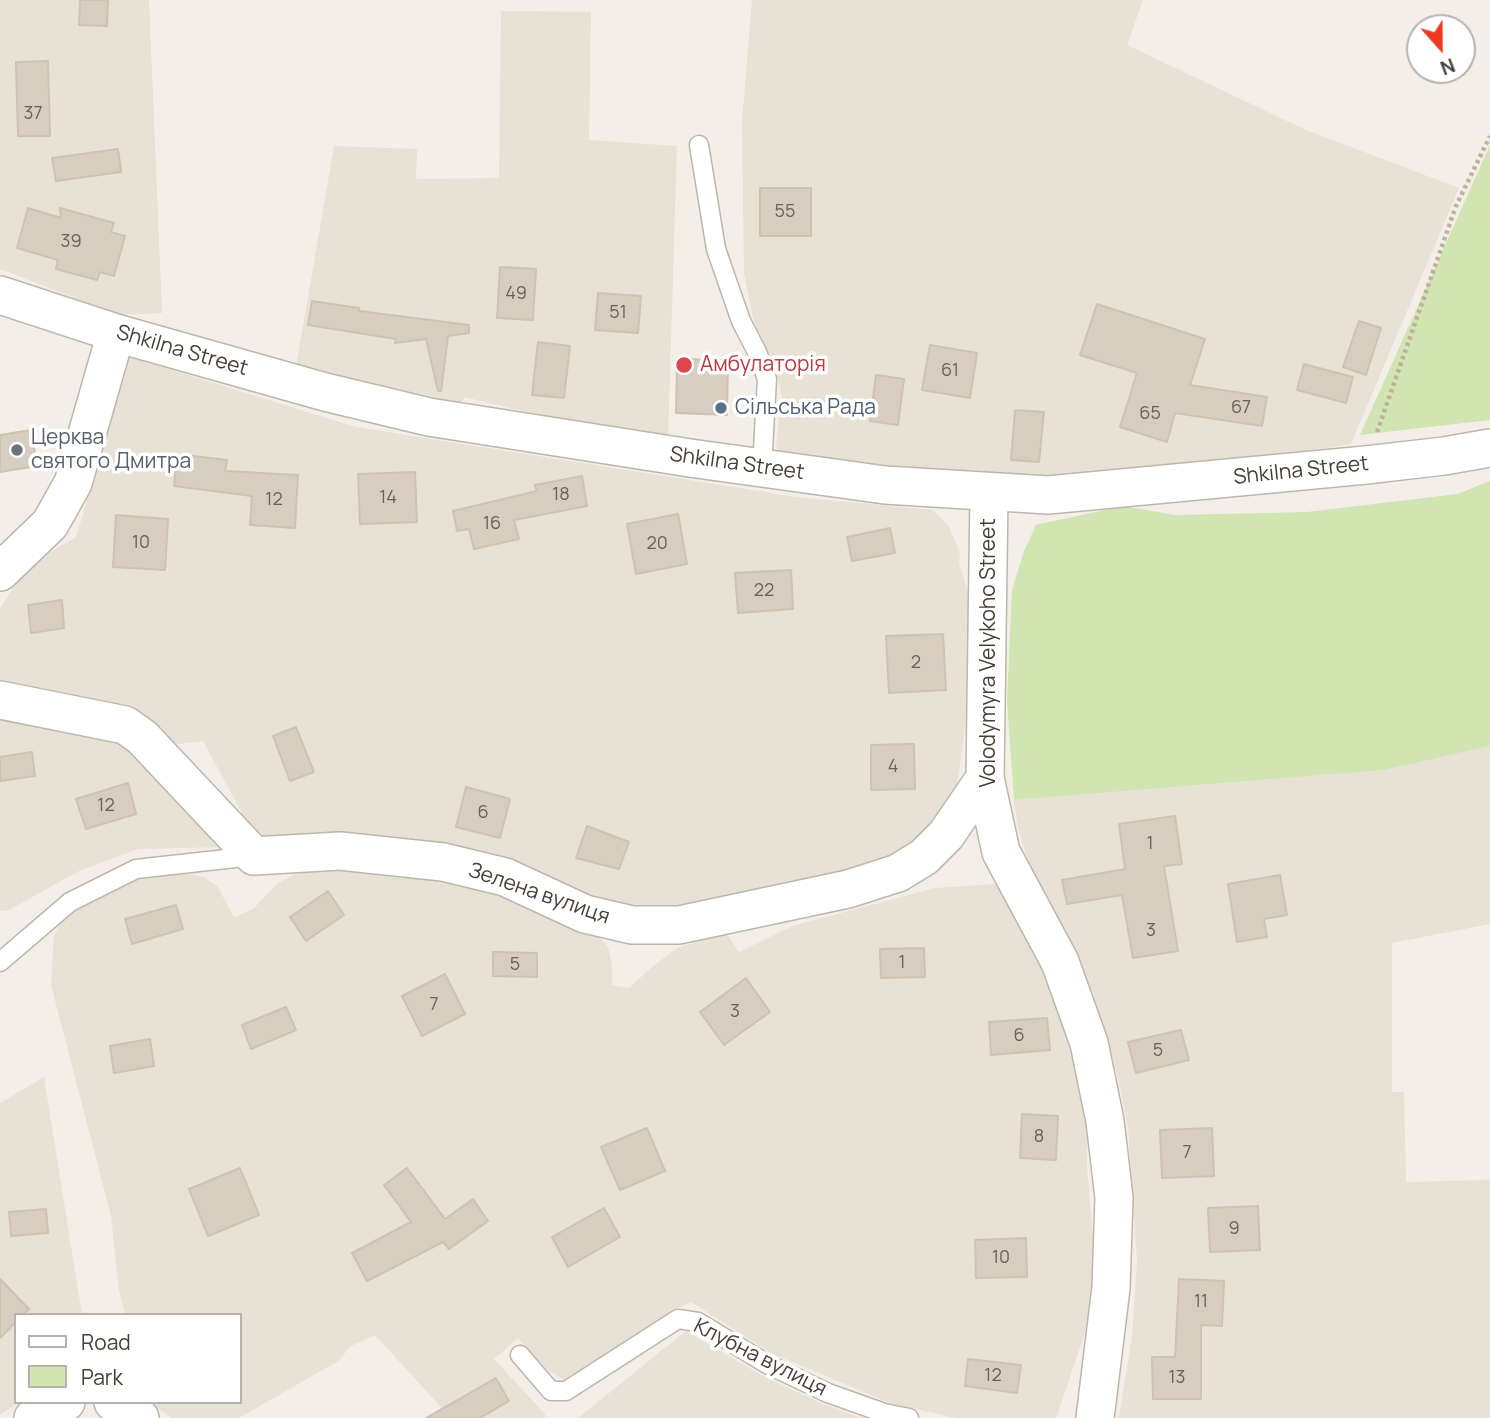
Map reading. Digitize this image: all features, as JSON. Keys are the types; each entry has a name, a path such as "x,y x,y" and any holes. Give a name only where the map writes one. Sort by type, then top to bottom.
{"street":[{"name":"Shkilna Street","path":"0,295 116,333 325,392 429,417 885,485 1048,495 1366,465 1490,448"},
{"path":"0,572 50,524 74,483 116,333"},
{"name":"Volodymyra Velykoho Street","path":"989,493 985,778 1001,852 1060,962 1085,1032 1105,1121 1114,1198 1111,1288 1095,1418"},
{"path":"0,700 125,725 142,737 254,856"},
{"name":"Зелена вулиця","path":"254,856 340,851 443,862 505,877 585,914 632,925 679,925 848,888 898,873 924,857 946,835 985,778"},
{"path":"33,1418 61,1404"},
{"path":"118,1404 131,1410 139,1418"}],"lane":[{"path":"699,145 716,249 741,321 767,379 762,467"},
{"name":"Зелена вулиця","path":"0,962 70,902 136,869 254,856"},
{"name":"Клубна вулиця","path":"520,1355 551,1391 566,1391 678,1319 698,1322 767,1364 828,1393 884,1413 909,1418"}],"path":[{"path":"1366,465 1456,206 1490,135"}],"shaded area":[{"path":"0,0 149,0 162,313 119,315 0,269"},
{"path":"752,0 1143,0 1127,45 1306,130 1459,188 1351,444 1275,456 1114,473 1051,475 961,474 782,457 776,447 782,396 774,363 756,333 744,273 742,122"},
{"path":"501,11 591,12 589,140 677,146 668,438 581,425 464,397 462,403 296,367 334,146 417,149 416,179 499,178"},
{"path":"130,357 356,427 796,497 932,510 948,525 960,552 959,563 968,592 971,646 964,736 953,799 937,824 883,866 675,912 637,911 590,901 523,863 386,836 256,839 203,741 169,745 0,693 0,608 16,584 47,554 76,537"},
{"path":"0,712 116,733 226,847 138,849 79,871 9,910 0,911"},
{"path":"1490,746 1490,924 1392,943 1392,1092 1404,1092 1406,1182 1490,1180 1490,1418 1119,1418 1132,1336 1137,1262 1128,1127 1118,1077 1091,989 1027,858 1018,829 1014,800 1385,770"},
{"path":"351,870 402,874 428,880 467,878 499,888 601,939 608,947 612,985 629,988 676,949 725,931 739,952 795,925 935,888 997,884 1063,1004 1087,1118 1087,1168 1095,1262 1092,1312 1056,1418 955,1418 890,1403 771,1353 691,1302 567,1381 545,1369 518,1338 494,1359 545,1414 545,1418 451,1418 375,1335 349,1347 340,1360 239,1418 171,1418 153,1404 242,1404 242,1313 124,1313 119,1291 111,1216 51,985 54,935 64,917 77,907 132,879 160,874 191,874 206,878 218,887 234,918 254,908 277,884 300,871"},
{"path":"44,1077 82,1313 14,1313 16,1404 0,1415 0,1103"},
{"path":"686,1331 763,1376 823,1404 861,1418 578,1418"}],"green space":[{"path":"1490,145 1490,420 1360,435"},
{"path":"1490,481 1490,746 1385,770 1014,800 1007,701 1012,590 1024,551 1036,525 1123,506 1175,515 1307,512 1457,494"}],"building":[{"path":"80,0 108,0 107,26 79,25"},
{"path":"48,61 50,136 18,136 16,62"},
{"path":"118,149 121,172 56,181 52,158"},
{"path":"760,188 811,188 811,236 760,236"},
{"path":"28,208 61,218 60,208 114,223 111,232 125,236 114,276 100,272 97,280 56,269 58,260 17,248"},
{"path":"500,267 536,269 533,320 497,318"},
{"path":"598,293 641,296 638,333 595,330"},
{"path":"312,301 359,308 359,311 469,325 469,333 448,336 441,391 438,391 426,339 395,343 396,339 308,325"},
{"path":"1097,304 1205,339 1190,385 1267,397 1262,426 1175,413 1167,442 1120,427 1137,373 1080,355"},
{"path":"1359,321 1381,328 1366,375 1343,367"},
{"path":"538,342 570,346 564,398 532,395"},
{"path":"930,345 977,353 970,398 922,390"},
{"path":"677,359 728,360 727,415 676,413"},
{"path":"1304,364 1353,377 1346,403 1297,390"},
{"path":"876,375 904,379 898,425 870,421"},
{"path":"1015,410 1044,412 1039,462 1011,460"},
{"name":"Церква святого Дмитра","path":"31,430 37,466 0,472 0,435"},
{"path":"185,455 227,460 225,471 298,475 295,528 250,525 252,496 174,486 176,467 184,468"},
{"path":"415,472 417,522 360,524 358,474"},
{"path":"582,476 587,506 514,520 519,539 474,549 469,529 457,531 453,511 537,491 535,485"},
{"path":"678,514 687,564 636,574 627,524"},
{"path":"116,515 168,519 165,570 113,567"},
{"path":"890,528 895,553 852,561 847,537"},
{"path":"791,570 793,609 738,613 735,573"},
{"path":"62,600 64,628 31,633 28,605"},
{"path":"943,634 946,690 889,693 886,636"},
{"path":"296,727 314,772 290,781 273,736"},
{"path":"914,744 915,789 871,790 871,745"},
{"path":"32,752 35,776 0,781 0,757"},
{"path":"128,783 136,814 86,829 76,799"},
{"path":"466,787 510,799 500,838 456,827"},
{"path":"1175,816 1182,864 1164,866 1178,951 1133,958 1122,895 1067,904 1062,880 1125,869 1119,824"},
{"path":"587,826 629,842 619,869 576,858"},
{"path":"1280,875 1287,915 1264,919 1267,937 1237,942 1228,884"},
{"path":"328,891 344,915 306,941 290,917"},
{"path":"176,905 183,929 132,944 125,919"},
{"path":"924,948 925,977 881,978 880,949"},
{"path":"493,952 537,953 537,977 493,976"},
{"path":"445,974 465,1014 422,1036 402,996"},
{"path":"746,978 770,1012 724,1045 700,1012"},
{"path":"286,1007 296,1030 251,1049 242,1025"},
{"path":"1047,1018 1050,1050 991,1055 989,1022"},
{"path":"1181,1030 1189,1060 1136,1073 1128,1042"},
{"path":"150,1039 154,1066 114,1073 110,1046"},
{"path":"1022,1114 1058,1116 1056,1160 1020,1158"},
{"path":"647,1128 665,1171 620,1190 601,1147"},
{"path":"1212,1128 1214,1176 1162,1178 1160,1130"},
{"path":"240,1168 259,1215 208,1236 189,1189"},
{"path":"407,1168 445,1219 473,1199 488,1221 449,1249 443,1242 367,1281 352,1253 411,1222 384,1185"},
{"path":"1258,1206 1260,1250 1210,1252 1208,1208"},
{"path":"604,1208 620,1237 568,1267 552,1237"},
{"path":"46,1209 48,1233 11,1236 9,1212"},
{"path":"1026,1238 1027,1277 976,1278 975,1240"},
{"path":"0,1279 29,1309 25,1313 14,1313 14,1324 0,1338"},
{"path":"1179,1279 1224,1281 1222,1326 1201,1325 1201,1399 1153,1399 1152,1357 1175,1357"},
{"path":"968,1359 1021,1365 1017,1393 965,1386"},
{"path":"496,1378 509,1401 480,1418 426,1418"}],"place":[{"name":"Амбулаторія","path":"684,365"},
{"name":"Сільська Рада","path":"721,408"},
{"name":"Церква святого Дмитра","path":"17,450"}]}
